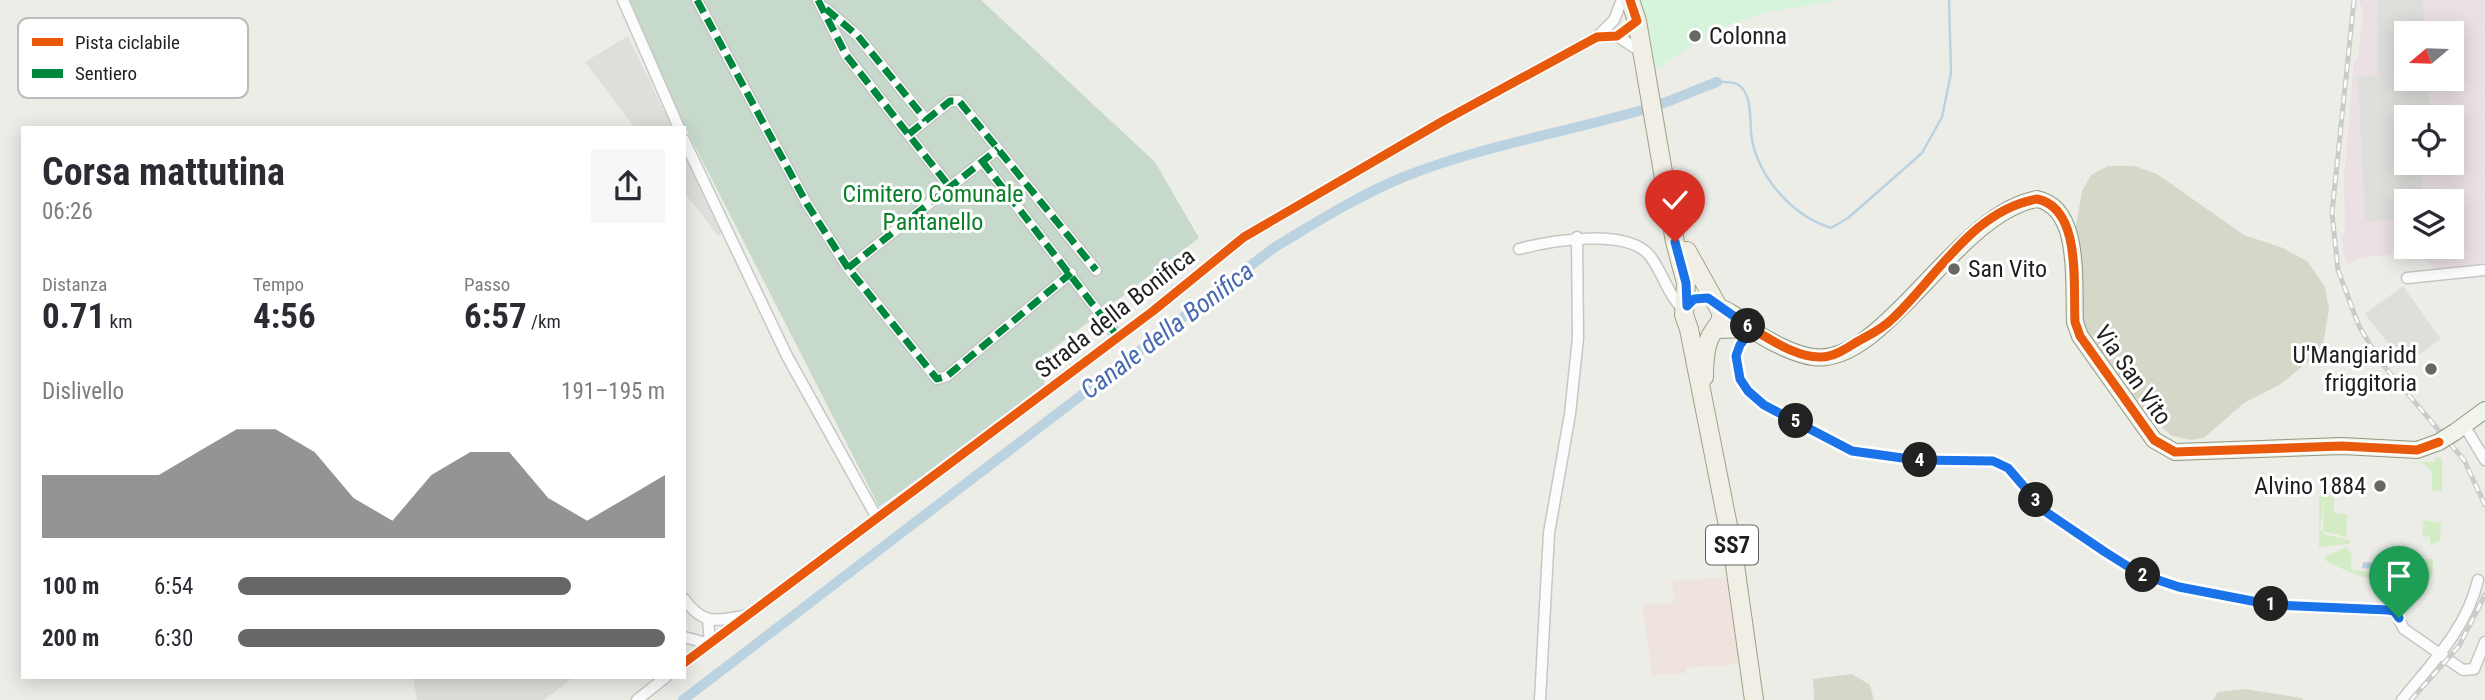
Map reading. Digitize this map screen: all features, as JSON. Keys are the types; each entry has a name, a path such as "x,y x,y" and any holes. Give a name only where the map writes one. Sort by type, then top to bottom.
{"main road":[{"name":"SS7","path":"1630,0 1637,21 1673,226 1686,283 1684,320 1689,329 1703,391 1733,551 1754,700"},
{"name":"SS7","path":"1673,226 1716,303 1721,321 1714,331 1704,366 1703,391"},
{"path":"1686,308 1698,298 1716,303"},
{"path":"1689,329 1702,335 1714,331"}],"street":[{"path":"623,0 678,126"},
{"path":"697,0 807,204 848,268 937,379 947,376 1071,273"},
{"path":"1597,37 1614,20 1622,0"},
{"path":"820,3 846,55 949,186"},
{"path":"820,3 858,36 926,120"},
{"path":"1614,20 1637,21"},
{"path":"1597,37 1617,36 1637,21"},
{"path":"1617,36 1644,61"},
{"name":"Strada della Bonifica","path":"686,662 1118,337 1244,237 1443,121 1597,37"},
{"path":"909,134 950,101 959,101 1096,270"},
{"path":"686,144 786,356 877,517"},
{"path":"848,268 998,149"},
{"path":"982,161 1118,337"},
{"name":"Via San Vito","path":"1716,303 1728,309 1752,329 1812,357 1830,356 1892,320 1936,270 1977,231 2006,210 2037,199 2057,207 2069,230 2075,322 2080,336 2154,440 2164,448 2175,452 2342,446 2417,450 2439,442 2485,410"},
{"path":"1519,248 1577,237 1633,246 1648,253 1686,308"},
{"path":"1540,700 1549,533 1570,414 1578,338 1577,237"},
{"path":"2407,278 2485,270"},
{"path":"1752,329 1740,345 1736,356 1740,379 1748,391 1764,405 1852,451 1917,460 1993,461 2008,468 2046,512 2140,574 2203,593 2273,605 2394,611 2404,629 2463,670 2474,669 2485,642"},
{"name":"Via San Vito","path":"1714,331 1752,329"},
{"path":"2460,429 2485,460"},
{"path":"2402,700 2467,614 2478,580"},
{"path":"686,602 694,613 708,620 747,615"},
{"path":"686,638 710,644 708,620"},
{"path":"637,700 657,682"}],"shaded area":[{"path":"2360,0 2485,0 2485,263 2433,269 2426,259 2464,259 2464,189 2394,189 2394,255 2364,257 2346,265 2341,238 2345,229 2344,177 2354,59 2358,59 2363,7 2360,6"},
{"path":"2377,0 2423,0 2424,21 2394,21 2394,91 2429,91 2429,105 2394,105 2394,175 2422,175 2422,189 2394,189 2394,220 2365,222 2358,77 2378,75"},
{"path":"628,36 671,126 633,126 585,62"},
{"path":"686,159 721,234 718,236 686,195"},
{"path":"2108,166 2134,166 2157,174 2244,235 2283,248 2308,262 2325,287 2329,309 2322,351 2279,385 2244,403 2205,437 2192,440 2172,436 2150,417 2082,329 2075,232 2082,191 2091,175"},
{"path":"2403,286 2441,339 2405,365 2365,314"},
{"path":"1732,577 1742,664 1686,668 1686,673 1652,675 1642,604 1674,603 1672,581"},
{"path":"1852,674 1870,685 1874,700 1814,700 1813,679"},
{"path":"413,679 571,679 544,700 417,700"},
{"path":"2244,689 2303,700 2213,700 2218,692"}],"green space":[{"name":"Cimitero Comunale Pantanello","path":"630,0 981,0 1155,162 1199,238 1046,354 1044,387 879,507 675,107"},
{"path":"1640,0 1836,0 1774,11 1735,22 1653,71"},
{"path":"2435,457 2442,458 2442,491 2432,490 2432,472 2424,463 2392,462 2435,462"},
{"path":"2330,491 2334,497 2334,513 2347,514 2346,537 2323,531 2324,497 2320,529 2326,535 2350,540 2349,544 2319,547 2319,496"},
{"path":"2424,520 2441,523 2440,541 2430,545 2430,537 2422,536"},
{"path":"2346,547 2352,555 2351,570 2422,577 2424,559 2433,559 2432,576 2420,585 2393,585 2346,571 2325,560 2324,557"}],"water":[{"path":"2363,562 2415,566 2415,572 2362,568"}],"waterway":[{"path":"1717,82 1737,84 1745,93 1752,140 1762,169 1770,182 1804,215 1831,228 1848,218 1922,153 1942,117 1951,73 1949,0"},
{"name":"Canale della Bonifica","path":"683,700 1275,247 1339,209 1406,176 1467,155 1652,107 1717,82"}],"railway":[{"path":"2354,0 2332,213 2338,270 2359,326 2379,360 2464,460 2485,505"},
{"path":"2411,700 2459,646 2485,595"}],"marked path":[{"path":"697,0 807,204 848,268 937,379 947,376 1071,273"},
{"path":"818,0 846,55 949,186"},
{"path":"826,9 858,36 926,120"},
{"path":"909,134 950,101 959,101 1096,270"},
{"path":"848,268 998,149"},
{"path":"982,161 1118,337"}],"cycle path":[{"path":"686,661 1153,311 1244,237 1443,121 1597,37 1617,36 1637,21 1630,0"},
{"path":"1752,329 1803,355 1821,357 1838,353 1887,324 1956,249 1993,217 2014,206 2037,199 2051,205 2062,217 2068,232 2074,269 2075,322 2080,336 2154,440 2175,452 2342,446 2417,450 2439,442"}],"place":[{"name":"Colonna","path":"1695,36"},
{"name":"San Vito","path":"1954,269"},
{"name":"U'Mangiaridd friggitoria","path":"2431,369"},
{"name":"Alvino 1884","path":"2380,486"}],"route":[{"path":"1675,242 1686,283 1687,306 1694,299 1708,298 1719,307 1728,309 1752,329 1740,345 1736,356 1740,379 1748,391 1764,405 1852,451 1917,460 1993,461 2008,468 2046,512 2105,552 2140,574 2179,587 2273,605 2388,610 2394,611 2399,618"}]}
